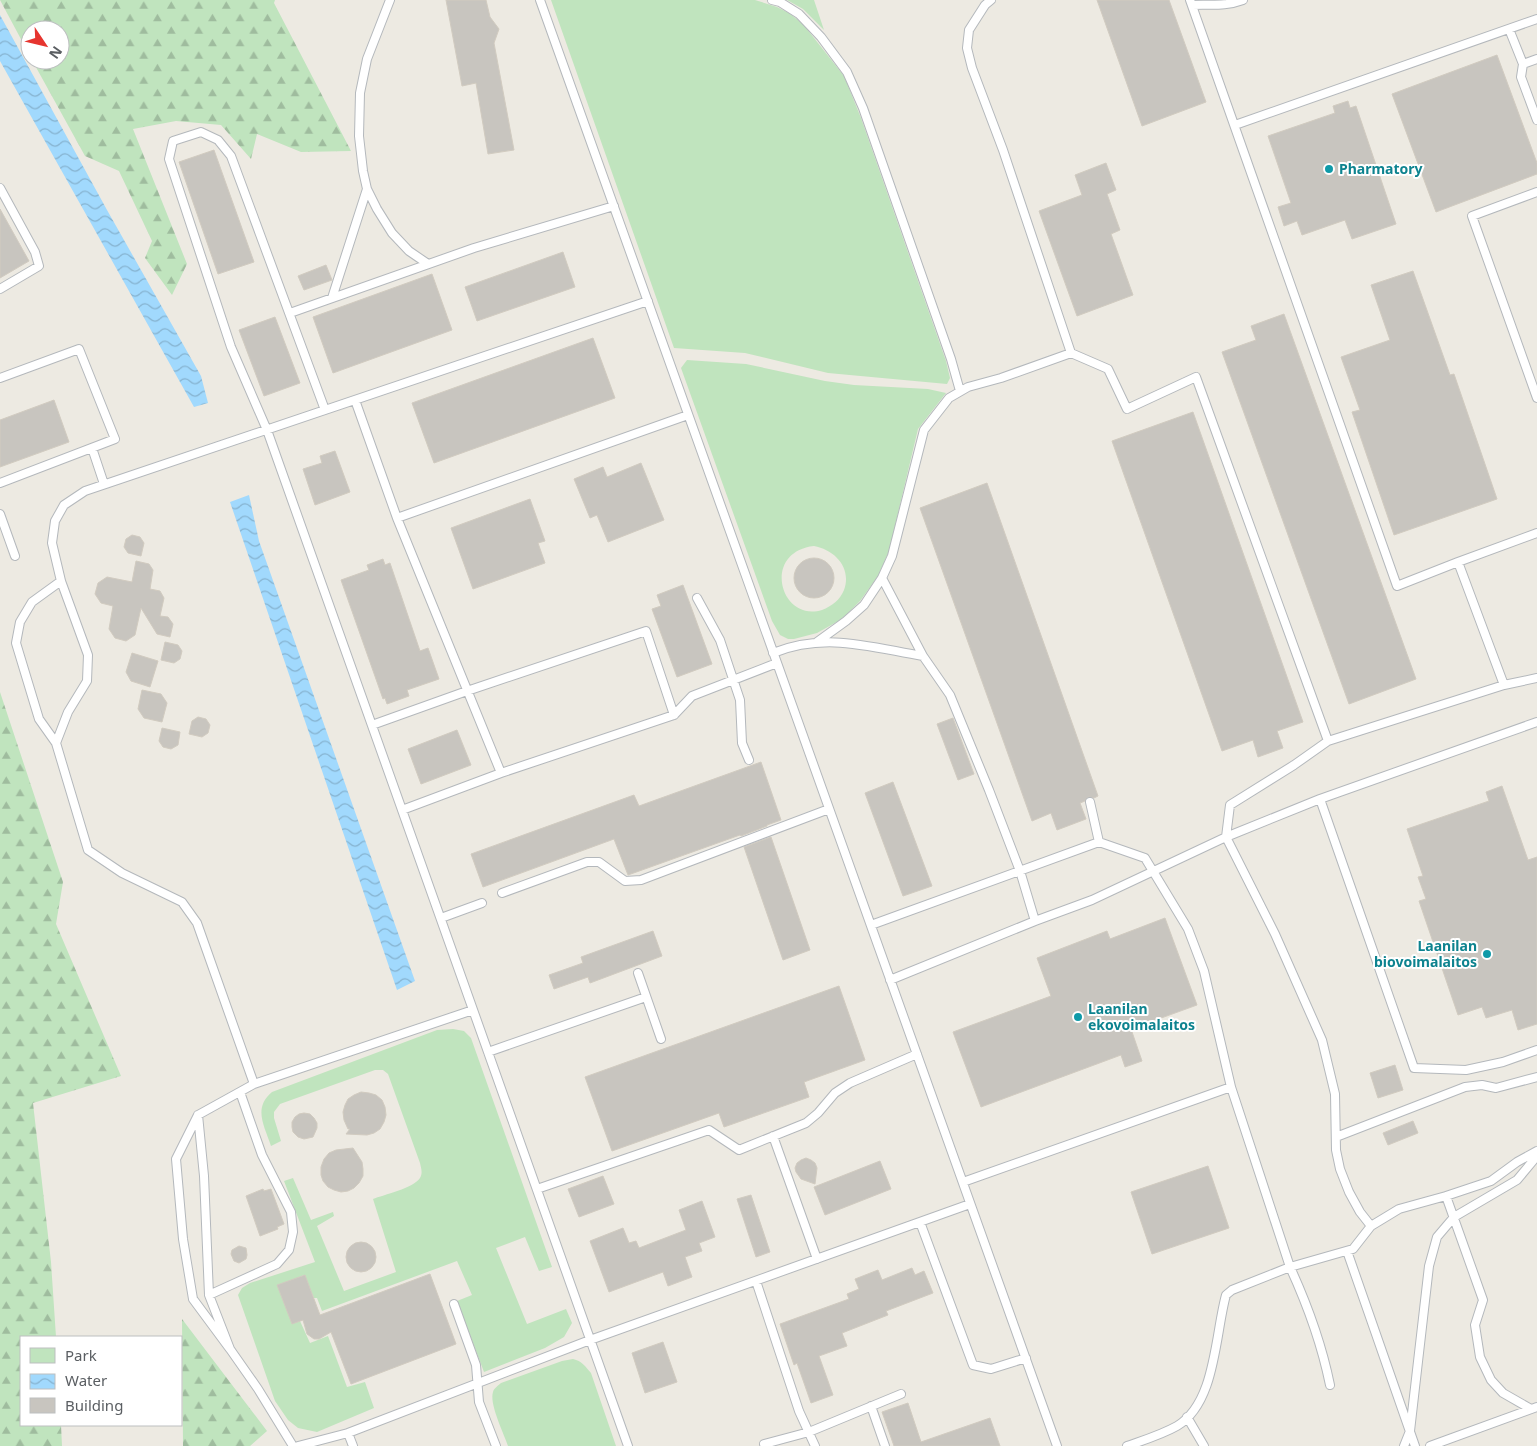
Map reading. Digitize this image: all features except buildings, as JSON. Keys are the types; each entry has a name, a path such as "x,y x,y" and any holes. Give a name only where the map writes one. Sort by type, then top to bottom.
{"lane":[{"path":"390,0 367,59 360,93 359,136 367,189 377,209 392,233 409,251 428,264"},
{"path":"540,0 1057,1446"},
{"path":"772,0 780,2 799,14 821,37 847,72 864,108 951,359 960,391"},
{"path":"991,0 985,5 969,30 967,48 972,68 1003,150 1071,353"},
{"path":"1243,0 1217,6 1191,2 1398,586 1537,533"},
{"path":"1234,125 1537,19"},
{"path":"1509,29 1523,64 1520,77 1537,120"},
{"path":"1523,64 1537,59"},
{"path":"325,410 231,156 218,140 201,132 173,142 169,159 231,347 267,430 628,1446"},
{"path":"0,188 34,252 39,266 0,289"},
{"path":"332,298 367,189"},
{"path":"1537,192 1472,216 1537,398"},
{"path":"0,207 8,202"},
{"path":"290,313 474,248 614,206"},
{"path":"56,743 68,712 87,681 88,655 61,581 52,543 55,521 64,505 85,491 104,484 648,301"},
{"path":"0,378 79,349 115,440 0,484"},
{"path":"816,642 846,621 864,605 882,578 892,556 924,430 949,398 968,387 1071,353 1108,369 1127,409 1196,377 1328,741"},
{"path":"355,400 397,518 501,773"},
{"path":"397,518 688,415"},
{"path":"92,448 104,484"},
{"path":"0,514 15,556"},
{"path":"1458,562 1504,685"},
{"path":"882,578 922,656 950,695 1020,871 1035,921"},
{"path":"61,581 32,602 20,622 16,643 39,719 56,743 88,850 122,873 182,902 197,923 254,1084"},
{"path":"697,598 720,640 740,700 742,743 749,760"},
{"path":"372,725 646,631 674,715"},
{"path":"774,653 790,647 816,642 841,642 922,656"},
{"path":"402,810 501,773 674,715 692,696 777,663"},
{"path":"1371,1226 1360,1212 1349,1192 1340,1169 1336,1150 1335,1094 1322,1040 1269,921 1226,837 1230,805 1294,765 1328,741 1504,685 1537,678"},
{"path":"890,980 1092,900 1226,837 1320,799 1537,722"},
{"path":"1320,799 1414,1068 1466,1070 1503,1062 1537,1050"},
{"path":"1090,802 1099,842"},
{"path":"502,893 587,862 599,862 625,881 640,880 829,810"},
{"path":"871,925 1099,842 1145,858 1188,929 1204,971 1231,1087 1290,1267 1326,1363 1330,1385"},
{"path":"440,918 482,902"},
{"path":"638,973 661,1039"},
{"path":"488,1052 646,997"},
{"path":"293,1446 258,1389 193,1299 183,1239 176,1159 198,1115 254,1084 473,1010"},
{"path":"537,1189 709,1130 739,1150 806,1123 818,1113 835,1093 850,1083 917,1054"},
{"path":"1336,1137 1465,1087 1482,1085 1496,1088 1537,1078"},
{"path":"962,1182 1231,1087"},
{"path":"209,1296 277,1264 289,1250 293,1232 291,1212 262,1155 240,1092"},
{"path":"198,1115 204,1176 209,1296 230,1349"},
{"path":"773,1136 817,1258"},
{"path":"1127,1446 1151,1438 1178,1425 1188,1417 1198,1404 1208,1382 1226,1295 1232,1290 1290,1267 1353,1249 1371,1226 1399,1208 1446,1196 1491,1181 1517,1162 1537,1152"},
{"path":"1404,1446 1410,1431 1429,1266 1437,1237 1454,1217 1517,1180 1537,1156"},
{"path":"1446,1196 1483,1300 1475,1325 1480,1357 1491,1380 1503,1393 1534,1408"},
{"path":"298,1446 348,1433 590,1340 970,1204"},
{"path":"920,1222 973,1365 991,1369 1026,1358"},
{"path":"1347,1251 1415,1446"},
{"path":"756,1280 799,1411 815,1446"},
{"path":"454,1304 476,1365 479,1402 496,1446"},
{"path":"764,1444 809,1432 901,1394"},
{"path":"871,1406 884,1446"},
{"path":"1430,1446 1534,1408"},
{"path":"1188,1417 1204,1446"},
{"path":"348,1433 353,1446"}],"green space":[{"path":"0,0 275,0 274,3 351,151 301,152 257,134 251,159 221,125 176,121 133,129 187,264 172,295 145,258 152,241 119,171 85,156 38,70 70,70 70,20 20,20 20,37"},
{"path":"551,0 755,0 789,13 803,24 844,76 861,118 946,361 950,378 947,384 828,373 745,353 674,348"},
{"path":"787,0 814,0 824,30 803,9"},
{"path":"687,360 746,364 825,381 854,385 928,389 946,393 918,429 889,551 878,576 860,601 842,619 817,633 794,639 788,639 780,635 772,621 681,368","holes":["814,546 829,551 840,561 844,567 846,582 842,594 832,605 822,610 807,611 796,606 787,597 782,585 782,572 787,560 797,551"]},
{"path":"0,692 63,882 56,924 121,1076 33,1103 51,1262 56,1336 20,1336 20,1426 61,1426 62,1446 0,1446"},
{"path":"453,1029 464,1031 471,1038 552,1267 539,1271 525,1237 496,1248 527,1324 566,1309 572,1323 564,1337 545,1348 484,1372 457,1301 472,1295 457,1261 322,1311 304,1275 278,1286 300,1321 310,1343 328,1336 347,1387 365,1382 374,1408 317,1432 298,1428 288,1420 275,1401 238,1295 242,1288 250,1283 315,1262 284,1181 293,1178 311,1220 333,1212 334,1216 317,1226 344,1291 396,1272 373,1199 412,1185 420,1178 422,1170 388,1074 383,1070 375,1070 280,1104 274,1112 274,1118 281,1141 271,1146 263,1124 261,1111 263,1104 272,1092 437,1030"},
{"path":"182,1319 267,1431 250,1446 183,1446"},
{"path":"573,1359 581,1362 591,1373 616,1446 508,1446 493,1404 494,1389 501,1383 562,1361"}],"water":[{"path":"0,15 20,51 20,70 30,70 201,376 208,403 194,407 0,61"},
{"path":"249,495 259,541 415,981 397,990 230,502"}],"place":[{"name":"Pharmatory","path":"1329,169"},
{"name":"Laanilan biovoimalaitos","path":"1487,954"},
{"name":"Laanilan ekovoimalaitos","path":"1078,1017"}]}
